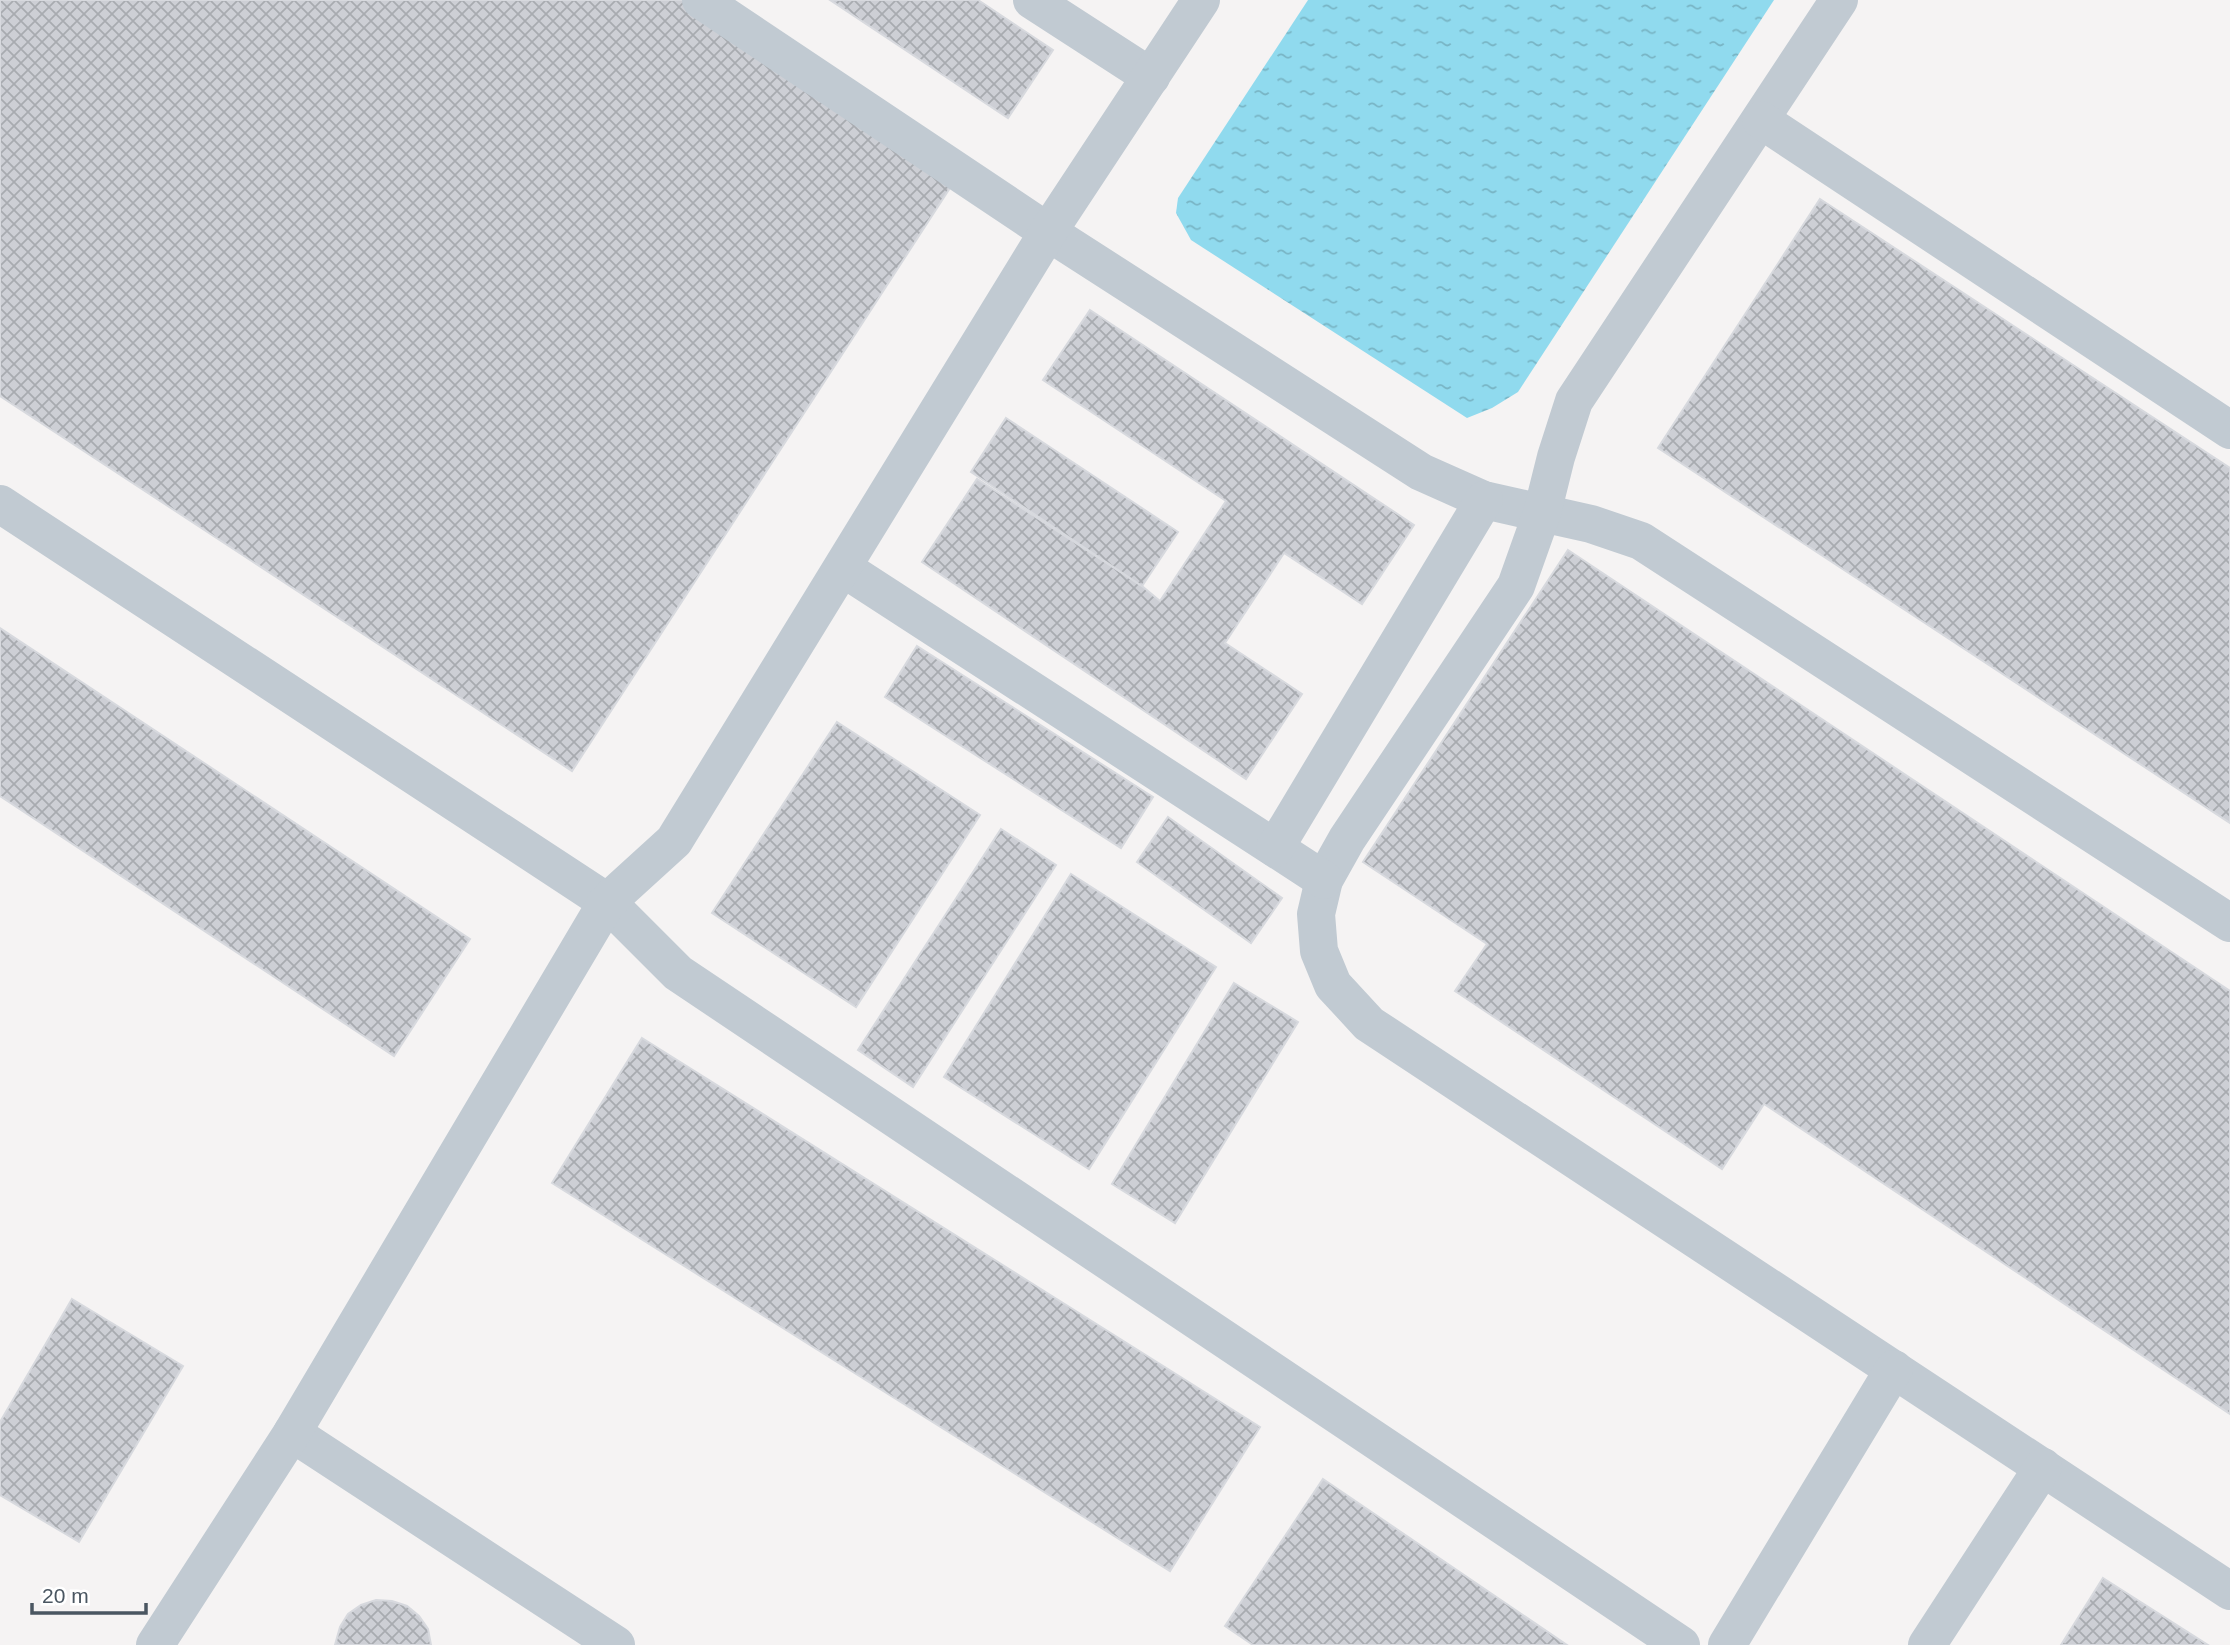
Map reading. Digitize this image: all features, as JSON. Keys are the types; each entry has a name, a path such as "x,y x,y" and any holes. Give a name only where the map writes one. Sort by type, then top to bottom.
{"lane":[{"path":"701,0 1048,232 1421,472 1484,500 1591,524 1641,541 2230,923"},
{"path":"1032,0 1151,78"},
{"path":"155,1645 292,1433 607,902 674,841 1048,232 1201,0"},
{"path":"1839,0 1574,401 1542,513 1516,586 1347,839 1324,880 1316,915 1319,951 1333,985 1368,1024 2230,1591"},
{"path":"1762,120 2230,430"},
{"path":"1275,848 1484,500"},
{"path":"0,504 607,902 678,973 1681,1645"},
{"path":"843,568 1324,880"},
{"path":"1727,1645 1894,1369"},
{"path":"292,1433 616,1645"},
{"path":"1927,1645 2043,1467"}],"water":[{"path":"1308,0 1774,0 1518,392 1492,408 1467,418 1191,240 1176,213 1178,198"}],"building":[{"path":"0,0 694,0 959,174 572,771 0,396"},
{"path":"830,0 978,0 1053,50 1008,118"},
{"path":"1820,199 2230,468 2230,823 1658,448"},
{"path":"1090,310 1414,525 1362,604 1284,553 1225,643 1302,694 1246,779 922,562 977,479 1142,586 1160,601 1226,501 1043,380"},
{"path":"1006,418 1178,532 1142,586 971,472"},
{"path":"1568,550 2230,991 2230,1414 1764,1104 1722,1169 1455,991 1487,944 1363,862"},
{"path":"0,628 470,939 394,1056 0,796"},
{"path":"917,646 1153,797 1121,848 885,697"},
{"path":"837,722 980,815 856,1007 712,913"},
{"path":"1168,817 1282,898 1251,943 1137,862"},
{"path":"1001,829 1056,865 913,1087 858,1050"},
{"path":"1071,874 1216,967 1089,1169 944,1077"},
{"path":"1234,983 1298,1022 1175,1223 1112,1184"},
{"path":"642,1038 1260,1427 1170,1571 552,1183"},
{"path":"72,1299 183,1366 79,1542 0,1495 0,1422"},
{"path":"1323,1479 1567,1645 1253,1645 1225,1626"},
{"path":"2103,1578 2208,1645 2061,1645"},
{"path":"376,1600 407,1606 419,1616 428,1629 431,1645 335,1645 340,1627 348,1614 361,1605"}]}
